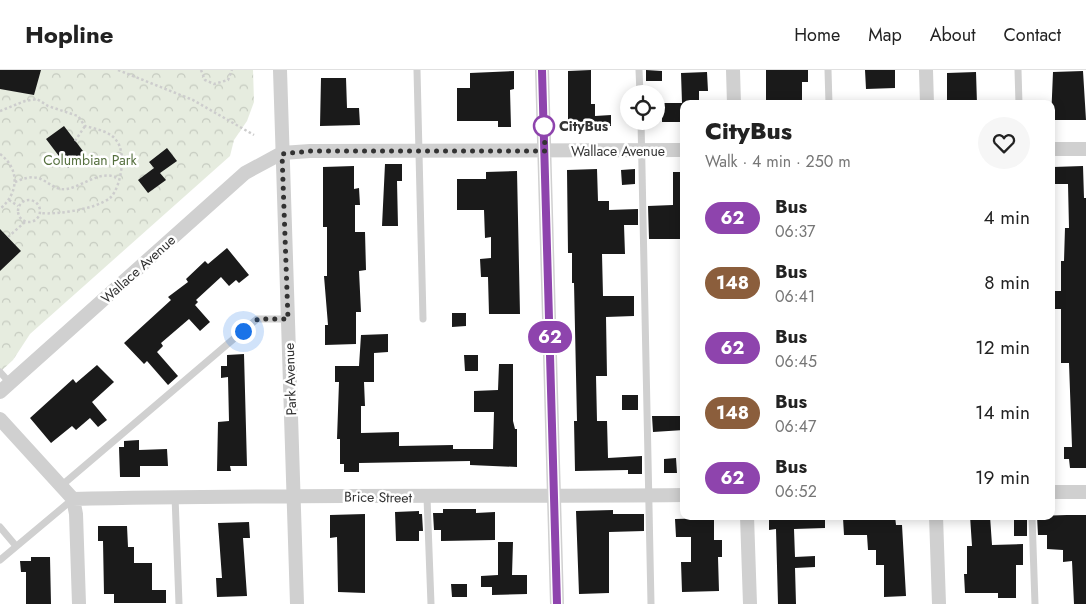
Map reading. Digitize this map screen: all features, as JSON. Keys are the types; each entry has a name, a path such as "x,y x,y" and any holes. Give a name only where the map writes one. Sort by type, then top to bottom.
{"street":[{"path":"280,70 282,154"},
{"path":"542,70 557,604"},
{"path":"733,70 734,100"},
{"path":"926,70 927,100"},
{"path":"1055,149 1086,149"},
{"name":"Wallace Avenue","path":"5,388 245,173 282,154 310,151 680,150"},
{"name":"Park Avenue","path":"282,154 298,604"},
{"path":"0,419 73,500 76,514 79,604"},
{"path":"1055,492 1086,492"},
{"name":"Brice Street","path":"73,500 175,496 680,495"},
{"path":"748,520 750,604"},
{"path":"936,520 938,604"}],"lane":[{"path":"417,70 423,319"},
{"path":"639,70 640,85"},
{"path":"828,70 829,100"},
{"path":"1018,70 1019,100"},
{"path":"641,130 651,604"},
{"path":"61,486 258,319 288,319"},
{"path":"0,372 5,388"},
{"path":"175,496 179,604"},
{"path":"427,497 431,604"},
{"path":"0,560 73,500"},
{"path":"1032,520 1035,604"},
{"path":"0,527 16,546"}],"path":[{"path":"118,70 193,100 254,135"},
{"path":"201,70 205,80 214,84 228,80 232,70"},
{"path":"0,112 25,101 37,99 48,106 78,116 85,126 103,130 118,142 121,154 119,179 112,196 99,204 57,214 40,213"},
{"path":"75,141 85,126"},
{"path":"0,154 12,167 15,182 9,200 0,209"},
{"path":"15,182 29,178 38,178 52,186 66,189 105,175 119,179"},
{"path":"9,200 18,206"},
{"path":"8,237 26,222 33,221 40,213 39,206 34,201 23,201 18,206 18,214 26,222"}],"green space":[{"name":"Columbian Park","path":"0,70 253,70 254,102 247,121 234,140 230,156 30,334 13,360 0,372"}],"building":[{"path":"0,70 41,70 34,95 0,89"},
{"path":"591,70 591,104 595,104 595,116 611,115 611,126 582,127 582,123 568,123 568,71"},
{"path":"646,70 662,71 662,81 646,81"},
{"path":"766,70 808,70 808,82 802,82 802,100 766,100"},
{"path":"865,70 895,70 895,88 866,89"},
{"path":"514,71 514,89 510,90 511,127 498,127 498,121 457,121 457,88 470,88 470,73"},
{"path":"1083,71 1086,120 1055,120 1055,100 1052,100 1053,72"},
{"path":"707,72 708,91 699,91 699,100 682,100 681,73"},
{"path":"976,72 977,100 947,100 947,73"},
{"path":"321,78 346,78 347,108 359,108 360,125 320,126"},
{"path":"665,103 680,103 680,122 665,122"},
{"path":"64,126 86,155 68,168 46,139"},
{"path":"167,148 177,161 160,173 166,180 148,193 138,180 154,168 149,162"},
{"path":"385,164 402,164 402,181 397,181 398,226 382,226"},
{"path":"354,166 354,189 359,188 360,205 355,205 355,232 365,232 366,270 359,271 361,312 356,312 356,344 325,345 325,325 328,325 324,276 327,276 327,227 323,227 323,167"},
{"path":"1083,166 1084,198 1086,198 1086,468 1070,468 1069,459 1064,459 1064,447 1072,447 1069,363 1061,363 1061,309 1055,309 1055,291 1061,291 1061,261 1064,261 1065,228 1069,228 1068,184 1055,184 1055,167"},
{"path":"597,169 598,201 609,201 609,210 638,209 638,225 624,225 625,254 602,254 603,296 634,296 634,316 606,317 607,376 596,376 597,421 607,421 608,458 642,456 642,474 628,474 628,470 575,471 574,421 577,421 574,283 572,283 572,253 568,253 567,170"},
{"path":"635,169 635,184 622,185 621,170"},
{"path":"517,171 520,314 489,314 488,277 481,277 480,259 491,258 491,237 485,238 484,210 457,210 457,179 486,179 486,172"},
{"path":"673,172 680,172 680,239 649,239 648,206 673,205"},
{"path":"0,229 21,251 0,271"},
{"path":"227,248 249,275 239,283 236,280 229,286 221,277 196,300 198,302 195,305 210,322 200,331 189,319 161,343 163,346 157,352 178,376 168,385 147,361 144,364 124,343 171,300 168,297 188,282 186,279 205,261 208,264"},
{"path":"452,313 466,313 466,326 452,327"},
{"path":"388,334 388,352 374,353 374,382 364,382 365,406 361,406 361,433 399,432 399,446 453,445 453,449 493,449 494,412 474,412 474,391 498,390 499,364 513,364 513,421 515,429 517,429 517,467 470,465 470,461 359,463 359,472 344,472 344,464 340,464 340,439 337,439 339,382 335,382 335,366 359,366 361,335"},
{"path":"244,354 247,466 230,466 231,471 217,471 218,422 229,421 228,377 221,378 221,366 227,366 227,355"},
{"path":"464,355 478,355 478,371 465,371"},
{"path":"97,365 114,382 92,402 107,420 98,427 90,418 76,430 72,426 51,443 30,418 73,379 76,383"},
{"path":"622,395 638,395 638,410 622,410"},
{"path":"652,416 680,416 680,430 653,432"},
{"path":"139,440 139,450 167,449 168,466 140,466 140,477 120,477 119,447 124,447 124,441"},
{"path":"676,458 677,473 664,473 664,459"},
{"path":"443,509 476,509 476,513 495,512 495,540 441,541 441,530 434,530 433,513 443,513"},
{"path":"613,510 613,514 644,514 644,531 609,532 609,593 579,594 576,511"},
{"path":"419,511 419,514 422,514 423,531 419,531 419,541 396,541 395,512"},
{"path":"365,514 365,593 338,592 337,537 330,538 330,515"},
{"path":"1055,515 1086,515 1086,604 1074,604 1072,561 1063,562 1063,550 1047,549 1047,535 1038,535 1037,520 1055,520"},
{"path":"675,519 714,520 714,540 722,540 722,557 718,557 719,591 682,592 681,562 691,562 691,537 676,537"},
{"path":"769,520 825,520 825,528 794,529 795,557 815,556 815,567 795,568 796,604 778,604 776,529 769,530"},
{"path":"843,520 895,520 896,525 902,525 906,596 884,597 884,565 876,565 876,550 868,550 867,535 844,535"},
{"path":"970,520 990,520 992,545 1023,544 1023,565 1016,565 1016,598 998,598 998,593 965,593 964,574 967,574 967,546 972,546"},
{"path":"1014,520 1027,520 1027,536 1014,536"},
{"path":"249,522 250,538 243,538 247,596 217,597 216,578 222,578 218,523"},
{"path":"98,526 127,526 128,547 134,547 134,563 152,563 152,590 166,590 166,603 114,603 114,594 104,594 103,541 98,541"},
{"path":"498,542 513,542 512,575 527,575 527,594 492,595 492,587 481,587 481,576 498,575"},
{"path":"31,557 50,557 51,604 26,604 26,572 21,572 20,561 31,561"},
{"path":"451,584 467,584 467,597 452,597"}],"bus line":[{"name":"62","path":"542,70 557,604"}],"place":[{"name":"CityBus","path":"544,126"}],"route":[{"path":"243,331 258,319 288,319 282,154 310,151 545,151 544,120 544,126"}]}
